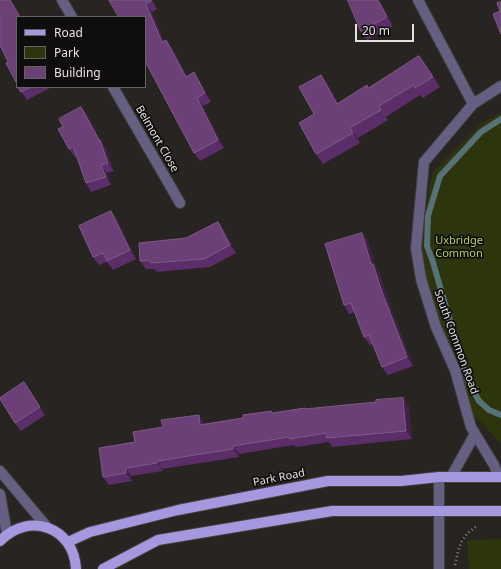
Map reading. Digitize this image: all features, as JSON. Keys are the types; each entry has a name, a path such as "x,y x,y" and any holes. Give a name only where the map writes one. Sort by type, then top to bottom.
{"main road":[{"name":"Park Road","path":"68,542 90,532 178,510 328,481 401,481 439,477 500,477"},
{"path":"104,569 158,540 332,511 501,511"},
{"path":"3,538 25,526 36,525 47,527 59,534 68,542 74,555 76,569"}],"street":[{"path":"62,0 71,16"},
{"path":"418,0 473,104 501,86"},
{"name":"Belmont Close","path":"113,88 180,203"},
{"name":"South Common Road","path":"473,104 424,162 416,248 421,279 436,327 455,370 471,427 500,477"},
{"path":"451,477 475,434"},
{"path":"0,471 47,527"},
{"path":"439,477 439,569"},
{"path":"0,494 3,538"}],"path":[{"path":"455,569 459,547 463,538 476,526 481,525"}],"green space":[{"name":"Uxbridge Common","path":"501,112 501,444 481,422 467,410 416,248 433,172 481,124"},
{"path":"501,539 501,569 469,569 467,540"}],"building":[{"path":"0,0 10,0 19,16 16,16 16,82 6,63 8,62 0,45"},
{"path":"109,0 151,0 146,4 162,42 166,40 186,77 194,72 205,93 197,98 218,140 194,153 146,63 146,16 118,16"},
{"path":"348,0 378,0 387,17 361,31"},
{"path":"501,2 501,34 493,14 500,11 497,3"},
{"path":"419,56 433,77 415,88 414,85 379,106 381,110 350,128 353,133 316,154 299,123 314,114 299,87 321,75 337,104 367,85 368,88"},
{"path":"19,88 29,88 21,92"},
{"path":"81,107 100,140 108,163 101,165 106,177 86,183 73,146 69,149 58,129 63,127 59,119"},
{"path":"111,211 130,250 107,261 103,253 93,257 79,226"},
{"path":"218,222 230,245 204,259 151,263 150,260 140,261 139,243 186,238"},
{"path":"362,233 371,264 373,264 407,357 382,367 369,335 364,337 351,303 344,305 325,244"},
{"path":"24,382 40,407 15,423 0,398"},
{"path":"403,398 406,431 327,438 326,433 290,439 289,437 233,446 233,449 157,461 157,463 126,468 126,473 103,477 99,448 135,442 133,432 163,427 161,420 199,415 200,425 243,418 243,415 271,411 272,413 305,408 376,402 376,400"}],"waterway":[{"path":"501,119 481,132 440,176 428,216 427,246 467,379 479,401 489,410 501,415"}]}
